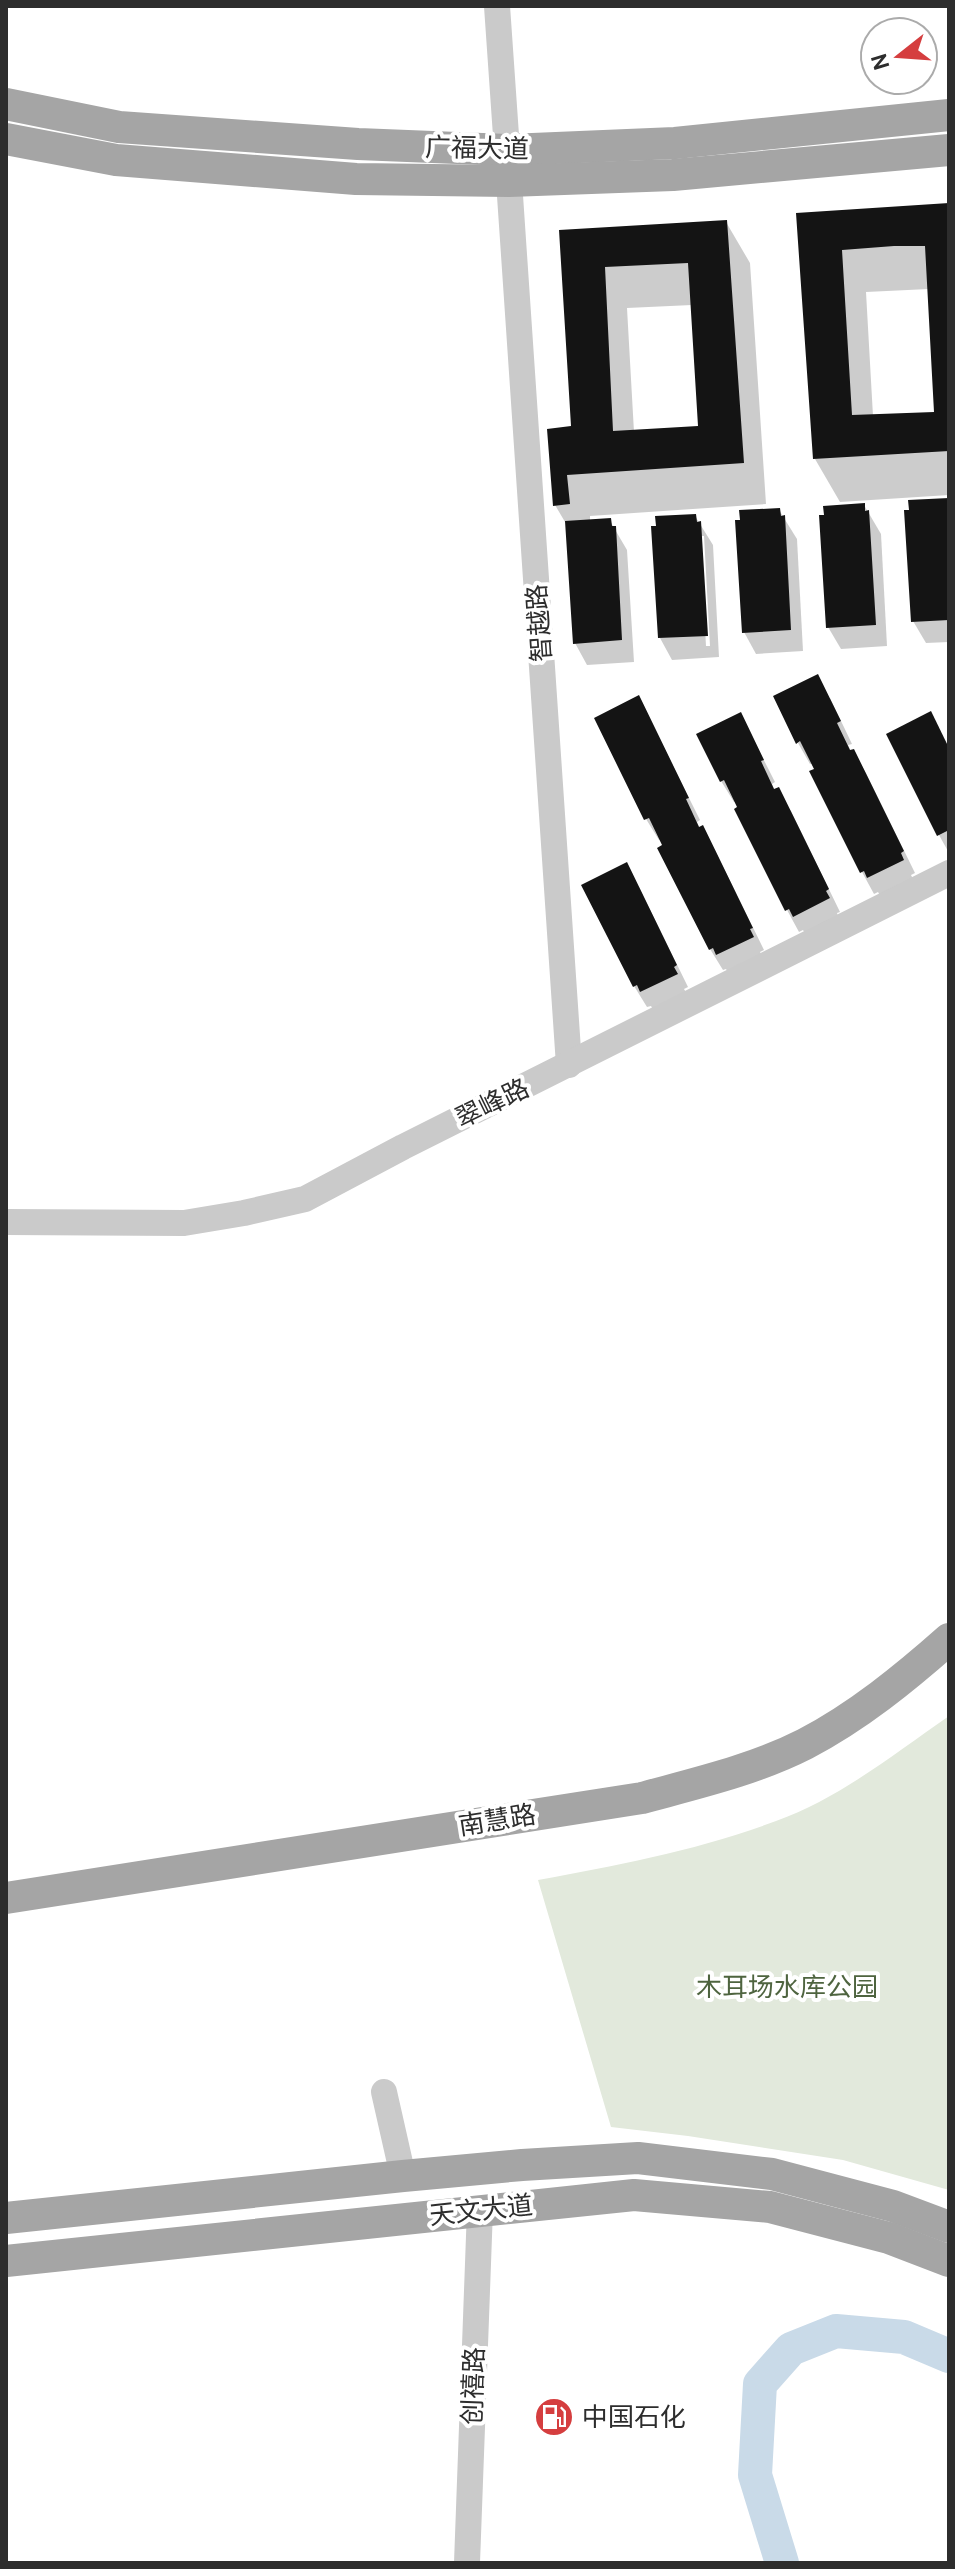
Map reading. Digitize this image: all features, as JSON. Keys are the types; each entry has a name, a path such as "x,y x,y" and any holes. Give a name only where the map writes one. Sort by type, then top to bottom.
{"main road":[{"name":"广福大道","path":"6,104 119,127 358,144 508,166 673,175 949,150"},
{"name":"广福大道","path":"6,139 116,160 356,179 508,166 675,143 949,115"},
{"name":"南慧路","path":"6,1898 642,1798 731,1774 804,1744 861,1709 949,1639"},
{"name":"南慧路","path":"6,1919 645,1817 736,1793 814,1761 872,1727 949,1666"},
{"name":"天文大道","path":"6,2218 403,2176 638,2158 772,2174 893,2206 949,2227"},
{"name":"天文大道","path":"6,2261 634,2195 770,2207 889,2238 949,2261"}],"street":[{"name":"智越路","path":"497,6 569,1065"},
{"name":"翠峰路","path":"6,1222 184,1223 305,1199 949,873"},
{"path":"384,2092 403,2176"},
{"name":"创禧路","path":"467,2563 480,2209"}],"green space":[{"name":"木耳场水库公园","path":"949,1716 949,2190 843,2160 611,2127 538,1880 688,1848 776,1821 844,1788"}],"building":[{"path":"949,203 949,451 813,459 796,213","holes":["925,246 934,412 852,415 842,250"]},
{"path":"727,220 744,463 567,475 570,504 553,506 547,429 571,426 559,230","holes":["688,263 698,426 613,431 605,267"]},
{"path":"949,498 949,620 911,622 904,510 909,510 908,500"},
{"path":"865,503 865,511 869,510 876,625 826,628 819,515 824,515 823,506"},
{"path":"780,508 781,516 785,515 791,630 742,633 735,520 740,520 739,510"},
{"path":"696,514 697,522 701,521 708,636 658,638 651,526 656,526 655,516"},
{"path":"611,518 612,526 616,526 622,640 573,644 565,521"},
{"path":"818,674 841,721 837,723 850,750 854,749 904,851 901,853 904,860 867,878 864,871 860,873 809,771 814,769 800,741 796,744 773,696"},
{"path":"639,695 689,798 686,799 699,827 703,825 753,928 750,929 754,937 716,955 713,948 709,950 657,848 662,845 649,818 644,820 594,718"},
{"path":"931,711 949,748 949,830 937,836 886,734"},
{"path":"741,712 774,789 779,787 829,889 826,891 830,898 793,917 789,909 785,911 734,809 737,807 724,780 720,782 696,734"},
{"path":"627,862 677,965 674,967 678,974 640,992 637,985 633,987 581,885"}],"waterway":[{"path":"782,2563 755,2475 760,2384 791,2349 836,2331 904,2337 949,2356"}],"place":[{"name":"中国石化","path":"554,2417"}]}
